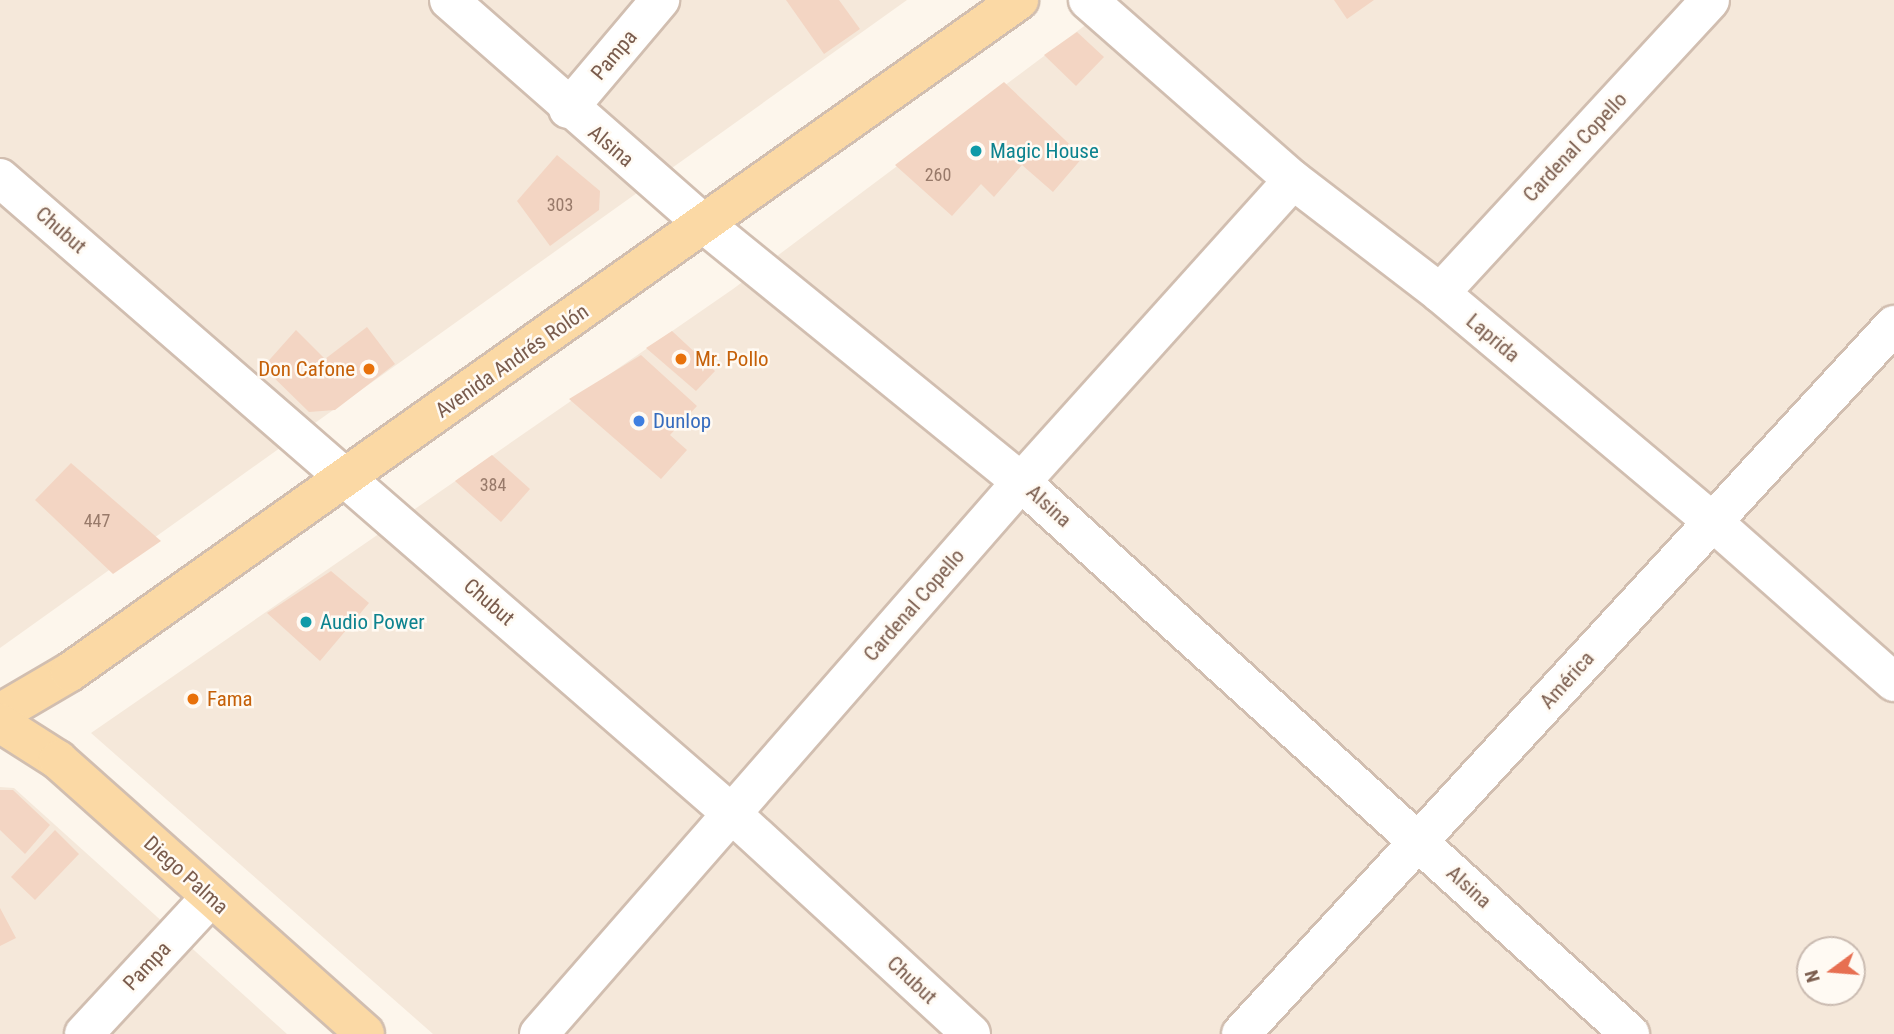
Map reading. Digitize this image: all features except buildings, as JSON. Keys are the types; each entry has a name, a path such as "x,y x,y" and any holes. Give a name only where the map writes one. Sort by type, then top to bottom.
{"main road":[{"name":"Avenida Andrés Rolón","path":"0,713 70,672 349,477 1019,0"},
{"name":"Diego Palma","path":"0,723 58,760 365,1034"}],"street":[{"name":"Alsina","path":"449,0 568,109 704,224 1021,482 1630,1034"},
{"name":"Pampa","path":"568,109 660,0"},
{"name":"Laprida","path":"1088,0 1293,180 1440,293 1712,521 1894,682"},
{"name":"Cardenal Copello","path":"1440,293 1710,0"},
{"name":"Chubut","path":"0,178 349,477 731,813 971,1034"},
{"name":"Cardenal Copello","path":"539,1034 1021,482 1293,180"},
{"name":"América","path":"1241,1034 1894,325"},
{"name":"Pampa","path":"84,1034 211,897"}],"shaded area":[{"path":"0,0 907,0 0,648"},
{"path":"1119,0 1894,0 1894,1034 433,1034 91,733 733,289"},
{"path":"0,787 14,788 287,1034 0,1034"}],"place":[{"name":"Magic House","path":"976,151"},
{"name":"Mr. Pollo","path":"681,359"},
{"name":"Don Cafone","path":"369,369"},
{"name":"Dunlop","path":"639,421"},
{"name":"Audio Power","path":"306,622"},
{"name":"Fama","path":"193,699"}]}
